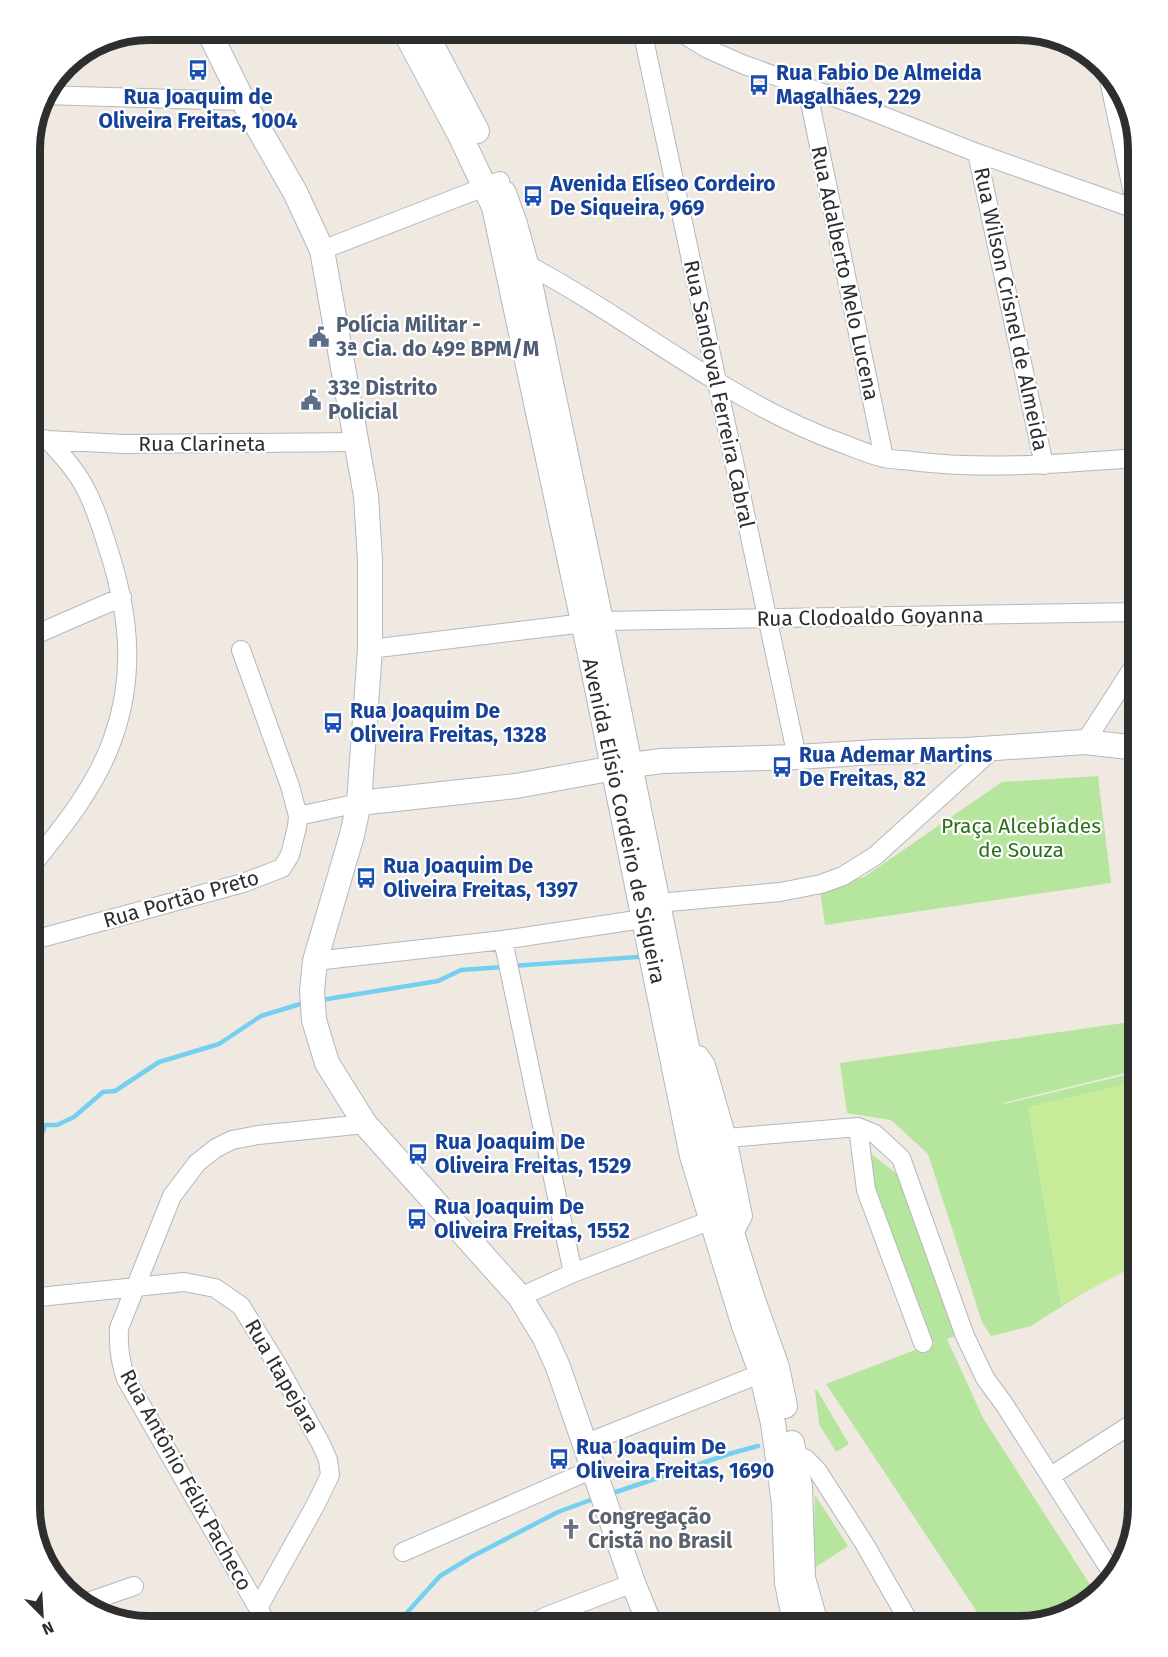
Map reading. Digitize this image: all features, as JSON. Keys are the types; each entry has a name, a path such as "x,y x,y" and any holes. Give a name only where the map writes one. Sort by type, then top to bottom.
{"street":[{"path":"213,41 243,101 295,192 322,250 357,441 369,527 370,649 359,803 314,968 312,1008 314,1020 327,1063 365,1124 520,1297 545,1338 558,1367 646,1616"},
{"name":"Avenida Elísio Cordeiro de Siqueira","path":"410,41 515,224 517,266 651,911 692,1156 724,1223 752,1297 785,1451 800,1487 803,1578 814,1616"},
{"name":"Avenida Elísio Cordeiro de Siqueira","path":"429,41 493,184"},
{"name":"Rua Sandoval Ferreira Cabral","path":"644,41 797,757"},
{"path":"695,41 733,60 1128,208"},
{"name":"Rua Adalberto Melo Lucena","path":"807,88 884,458"},
{"path":"1112,94 1128,166"},
{"path":"55,95 243,101"},
{"name":"Rua Wilson Crisnel de Almeida","path":"977,153 1044,465"},
{"path":"322,250 493,184"},
{"path":"517,266 569,288 717,381 778,416 818,434 884,458 954,465 1044,465 1128,459"},
{"name":"Rua Clarineta","path":"41,438 184,444 357,441"},
{"path":"41,440 84,485"},
{"path":"40,855 73,813 93,781 113,739 124,701 127,631 122,597 80,467 81,456 96,442"},
{"path":"41,632 122,597"},
{"name":"Rua Clodoaldo Goyanna","path":"370,649 592,622 1128,612"},
{"name":"Rua Portão Preto","path":"40,938 218,891 278,871 290,855 298,816 290,786 242,650"},
{"path":"1085,742 1128,675"},
{"path":"314,968 504,946 651,911 821,884 843,876 875,856 966,762 993,749 1085,742 1128,746"},
{"path":"298,816 359,803 516,786 622,766 662,761 877,752 966,762"},
{"name":"Avenida Elísio Cordeiro de Siqueira","path":"651,911 688,1053 724,1223"},
{"path":"504,946 573,1273"},
{"path":"520,1297 573,1273 743,1216 726,1138 706,1065 699,1055 688,1053"},
{"name":"Rua Antônio Félix Pacheco","path":"263,1616 126,1379 119,1355 119,1328 172,1196 197,1163 216,1148 232,1140 258,1135 365,1124"},
{"path":"726,1138 858,1126 875,1134 901,1158 961,1325 985,1378 1109,1568"},
{"path":"858,1126 866,1190 923,1343"},
{"name":"Rua Itapejara","path":"40,1297 184,1282 215,1288 241,1306 278,1366 328,1460 330,1475 258,1608"},
{"path":"584,1444 769,1370"},
{"path":"1051,1476 1128,1426"},
{"path":"785,1451 807,1459 817,1470 906,1616"},
{"name":"Avenida Elísio Cordeiro de Siqueira","path":"785,1451 784,1504 787,1583 794,1616"},
{"path":"403,1552 596,1477"},
{"path":"547,1616 633,1583"},
{"path":"93,1600 134,1586"}],"green space":[{"name":"Praça Alcebíades de Souza","path":"1098,776 1111,883 825,925 820,891 864,877 1002,782"},
{"path":"1128,1022 1128,1072 1003,1103 1128,1074 1128,1264 1031,1326 991,1336 982,1322 928,1154 891,1120 847,1113 840,1063"},
{"path":"1128,1083 1128,1269 1061,1305 1028,1107"},
{"path":"862,1147 900,1176 963,1333 947,1339 983,1418 1092,1588 1073,1602 1033,1616 980,1616 826,1384 936,1342 929,1343 869,1188"},
{"path":"815,1390 849,1444 836,1452 819,1424"},
{"path":"815,1495 848,1546 813,1569"}],"waterway":[{"path":"512,966 638,957"},
{"path":"321,1000 438,981 461,970 503,967"},
{"path":"40,1135 45,1125 57,1125 74,1117 103,1092 115,1091 159,1062 219,1044 261,1016 307,1002"},
{"path":"610,1494 758,1446"},
{"path":"404,1616 440,1576 473,1556 558,1512 596,1498"}],"place":[{"name":"Rua Joaquim de Oliveira Freitas, 1004","path":"198,70"},
{"name":"Rua Fabio De Almeida Magalhães, 229","path":"759,85"},
{"name":"Avenida Elíseo Cordeiro De Siqueira, 969","path":"533,196"},
{"name":"Polícia Militar - 3ª Cia. do 49º BPM/M","path":"319,337"},
{"name":"33º Distrito Policial","path":"311,400"},
{"name":"Rua Joaquim De Oliveira Freitas, 1328","path":"333,723"},
{"name":"Rua Ademar Martins De Freitas, 82","path":"782,767"},
{"name":"Rua Joaquim De Oliveira Freitas, 1397","path":"366,878"},
{"name":"Rua Joaquim De Oliveira Freitas, 1529","path":"418,1154"},
{"name":"Rua Joaquim De Oliveira Freitas, 1552","path":"417,1219"},
{"name":"Rua Joaquim De Oliveira Freitas, 1690","path":"559,1459"},
{"name":"Congregação Cristã no Brasil","path":"571,1529"}]}
